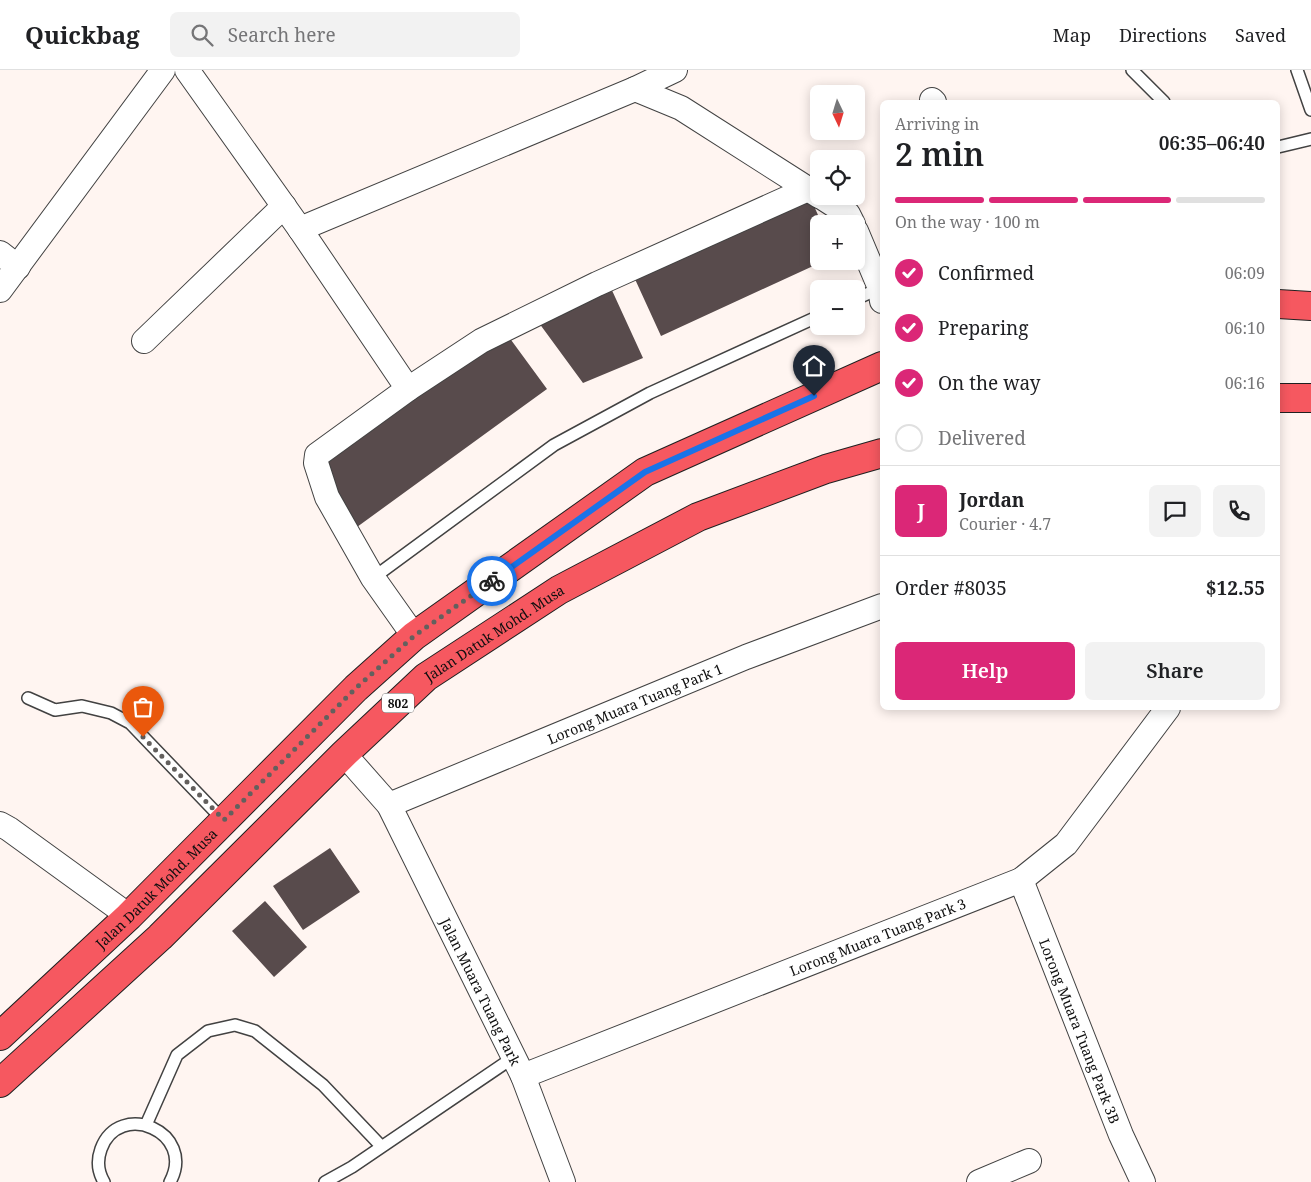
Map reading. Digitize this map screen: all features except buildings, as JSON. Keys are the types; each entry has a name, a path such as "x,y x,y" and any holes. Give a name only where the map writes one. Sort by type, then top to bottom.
{"highway":[{"name":"Jalan Datuk Mohd. Musa","path":"0,1036 129,916 356,688 414,636 645,472 880,367"},
{"name":"Jalan Datuk Mohd. Musa","path":"0,1083 160,937 344,754 426,677 558,590 698,517 826,469 880,454"}],"street":[{"path":"0,290 9,260 163,70"},
{"path":"187,70 300,229 408,389"},
{"path":"300,229 636,90 675,70"},
{"path":"636,90 680,108 810,190"},
{"path":"414,636 373,578 327,497 316,463 317,455 408,389 481,342 597,284 810,196"},
{"path":"834,205 848,215"},
{"path":"144,341 284,206"},
{"path":"865,254 880,292"},
{"name":"Lorong Muara Tuang Park 1","path":"389,805 746,657 880,607"},
{"name":"Lorong Muara Tuang Park 3","path":"518,1067 1021,880 1066,844 1166,710"},
{"name":"Jalan Muara Tuang Park","path":"344,754 389,805 518,1067 563,1182"},
{"path":"0,824 129,916"},
{"name":"Lorong Muara Tuang Park 3B","path":"1021,880 1121,1135 1142,1182"},
{"path":"980,1182 1029,1161"}],"lane":[{"path":"1132,70 1162,100"},
{"path":"1300,71 1311,110"},
{"path":"1280,147 1311,139"},
{"path":"865,298 880,295"},
{"path":"373,578 554,445 650,393 810,320"},
{"path":"28,698 55,710 82,706 111,713 130,723 224,820"},
{"path":"146,1125 177,1055 208,1031 235,1025 255,1031 323,1085 381,1146"},
{"path":"325,1182 352,1167 381,1146 518,1067"},
{"path":"104,1182 99,1168 99,1155 103,1144 111,1134 122,1127 134,1124 146,1125 158,1130 168,1139 174,1150 176,1162 174,1175 170,1182"}],"way so far":[{"path":"143,737 224,820 356,688 414,636 492,581"}],"route":[{"path":"492,581 645,472 814,396"}]}
